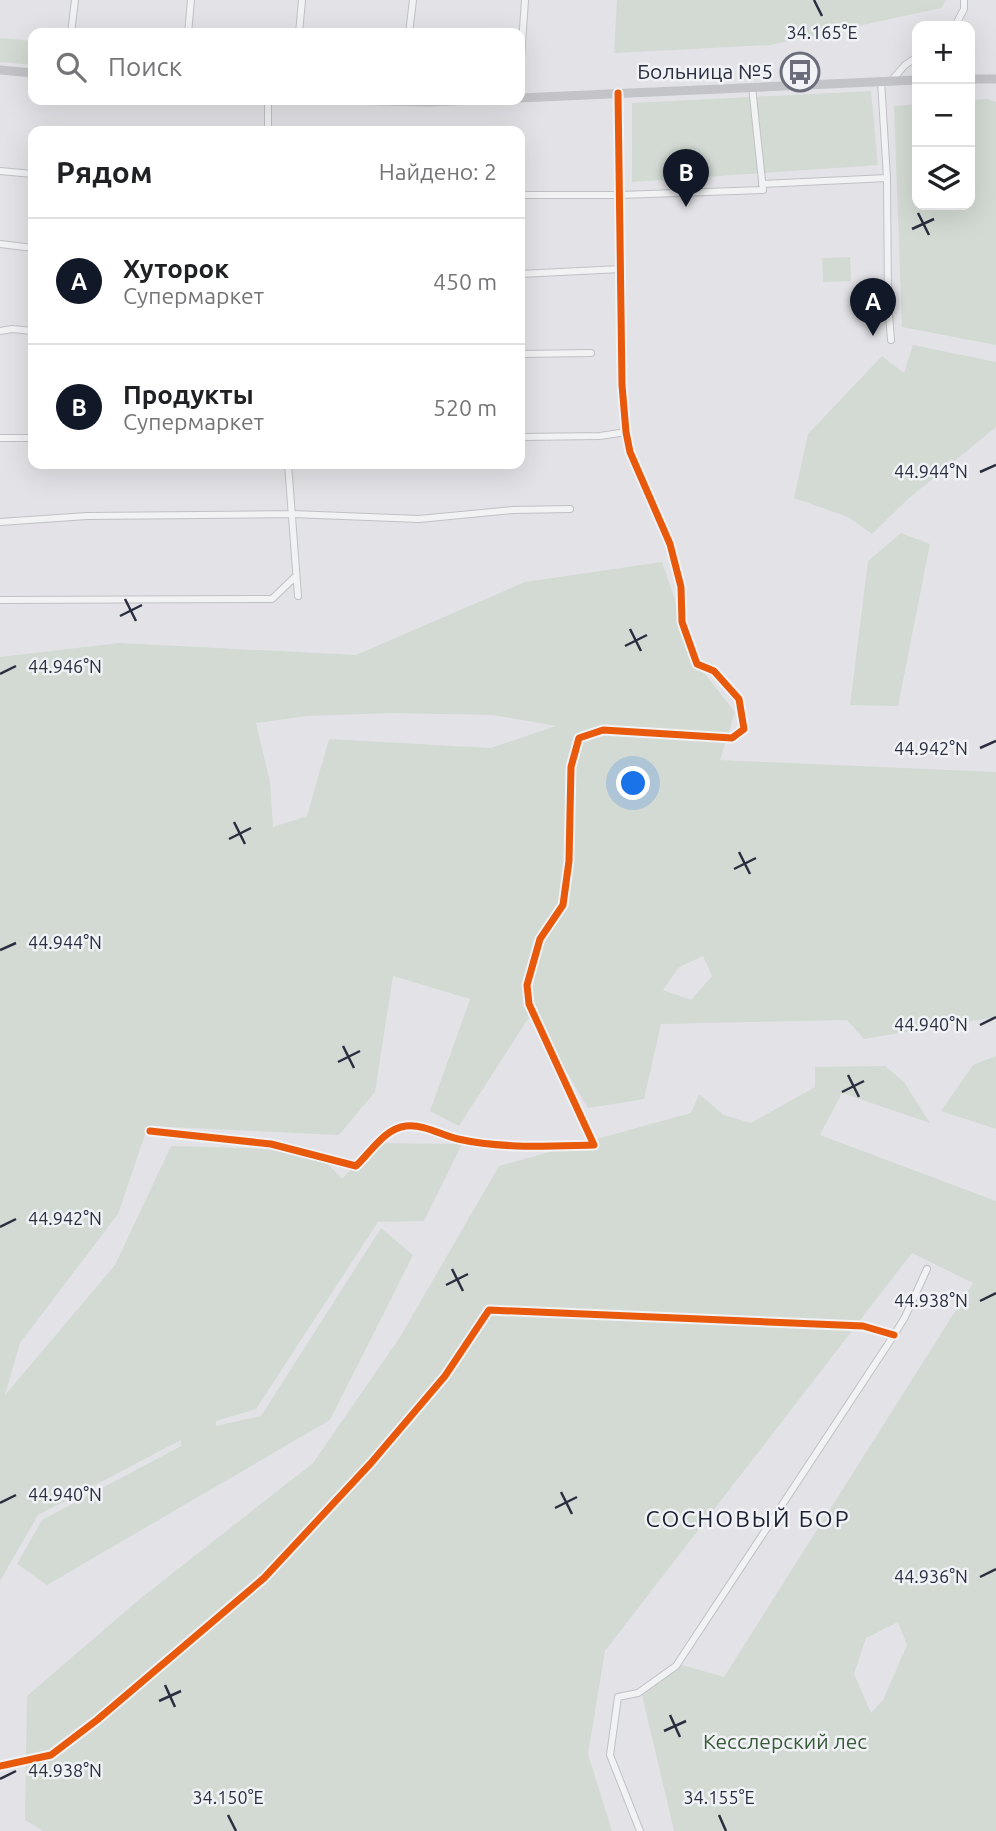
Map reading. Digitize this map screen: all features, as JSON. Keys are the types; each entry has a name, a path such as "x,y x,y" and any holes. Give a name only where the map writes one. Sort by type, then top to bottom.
{"main road":[{"path":"0,70 28,73"},
{"path":"975,79 996,79"},
{"path":"525,98 912,80"}],"street":[{"path":"72,28 75,0"},
{"path":"188,28 191,0"},
{"path":"299,28 302,0"},
{"path":"409,28 413,0"},
{"path":"523,28 525,0"},
{"path":"958,21 964,9 964,0"},
{"path":"892,80 912,60"},
{"path":"881,81 887,178 891,340"},
{"path":"752,86 762,187"},
{"path":"150,1131 271,1144 356,1166 393,1130 405,1126 427,1128 459,1139 528,1147 594,1145 530,1004 527,985 540,939 563,905 569,861 570,767 579,738 603,730 733,738 744,729 739,699 714,671 697,664 682,622 681,587 670,544 631,452 626,432 622,385 618,93"},
{"path":"268,105 268,126"},
{"path":"0,171 28,174"},
{"path":"525,195 620,195 887,178"},
{"path":"0,244 28,247"},
{"path":"525,274 621,269"},
{"path":"0,331 28,331"},
{"path":"525,354 591,353"},
{"path":"525,437 600,436 626,432"},
{"path":"0,438 28,438"},
{"path":"288,469 298,596"},
{"path":"0,522 87,516 292,514 419,519 513,510 570,509"},
{"path":"0,600 272,599 296,576"},
{"path":"640,1831 610,1755 618,1697 638,1693 676,1665 894,1335 927,1269"},
{"path":"0,1766 51,1755 97,1720 264,1578 371,1463 445,1377 489,1310 863,1326 894,1335"}],"green space":[{"path":"617,0 946,0 941,8 770,45 614,53"},
{"path":"0,38 28,41 28,65 0,62"},
{"path":"871,91 878,165 632,182 632,103"},
{"path":"988,99 996,102 996,345 902,327 894,106 912,104 912,210 975,210 975,100"},
{"path":"850,257 851,281 823,282 822,258"},
{"path":"913,345 996,362 996,427 908,499 872,534 848,517 794,498 808,434 882,356 904,373"},
{"path":"901,533 930,544 898,706 850,705 868,561"},
{"path":"662,562 697,664 735,712 720,760 996,772 996,1017 864,1039 847,1020 661,1024 644,1099 588,1108 533,1011 459,1126 430,1111 470,999 393,976 375,1092 339,1135 148,1126 118,1214 20,1343 5,1395 115,1265 171,1146 315,1150 342,1179 377,1143 462,1144 424,1221 378,1222 256,1409 216,1421 216,1426 261,1416 381,1228 413,1255 330,1420 47,1585 17,1564 42,1520 181,1446 181,1440 38,1515 0,1581 0,657 119,643 356,655 525,582","holes":["393,713 493,715 556,726 491,748 329,739 307,816 273,827 270,782 256,723 308,716","703,956 712,976 691,1000 663,990 679,967"]},
{"path":"996,1056 996,1129 941,1111 973,1065"},
{"name":"Кесслерский лес","path":"885,1066 904,1082 930,1123 842,1093 820,1135 996,1201 996,1831 674,1831 642,1695 682,1665 724,1677 973,1283 912,1253 605,1651 588,1754 612,1831 43,1831 25,1820 27,1696 141,1598 313,1463 400,1337 499,1166 691,1113 699,1094 724,1115 751,1123 815,1087 815,1067","holes":["898,1622 907,1645 883,1700 871,1713 854,1674 866,1638"]}],"cycle path":[{"path":"150,1131 271,1144 356,1166 391,1131 406,1126 491,1144 594,1145 529,1004 527,985 540,939 563,905 569,861 571,767 579,738 603,730 732,738 744,729 739,699 714,671 697,664 682,622 681,587 670,544 630,452 626,432 622,385 618,93"},
{"path":"0,1766 51,1755 97,1720 264,1578 371,1463 445,1376 489,1310 863,1326 894,1335"}],"place":[{"name":"Больница №5","path":"800,72"},
{"name":"Продукты","path":"686,207"},
{"name":"Хуторок","path":"873,336"}],"district":[{"name":"СОСНОВЫЙ БОР","path":"748,1519"}]}
